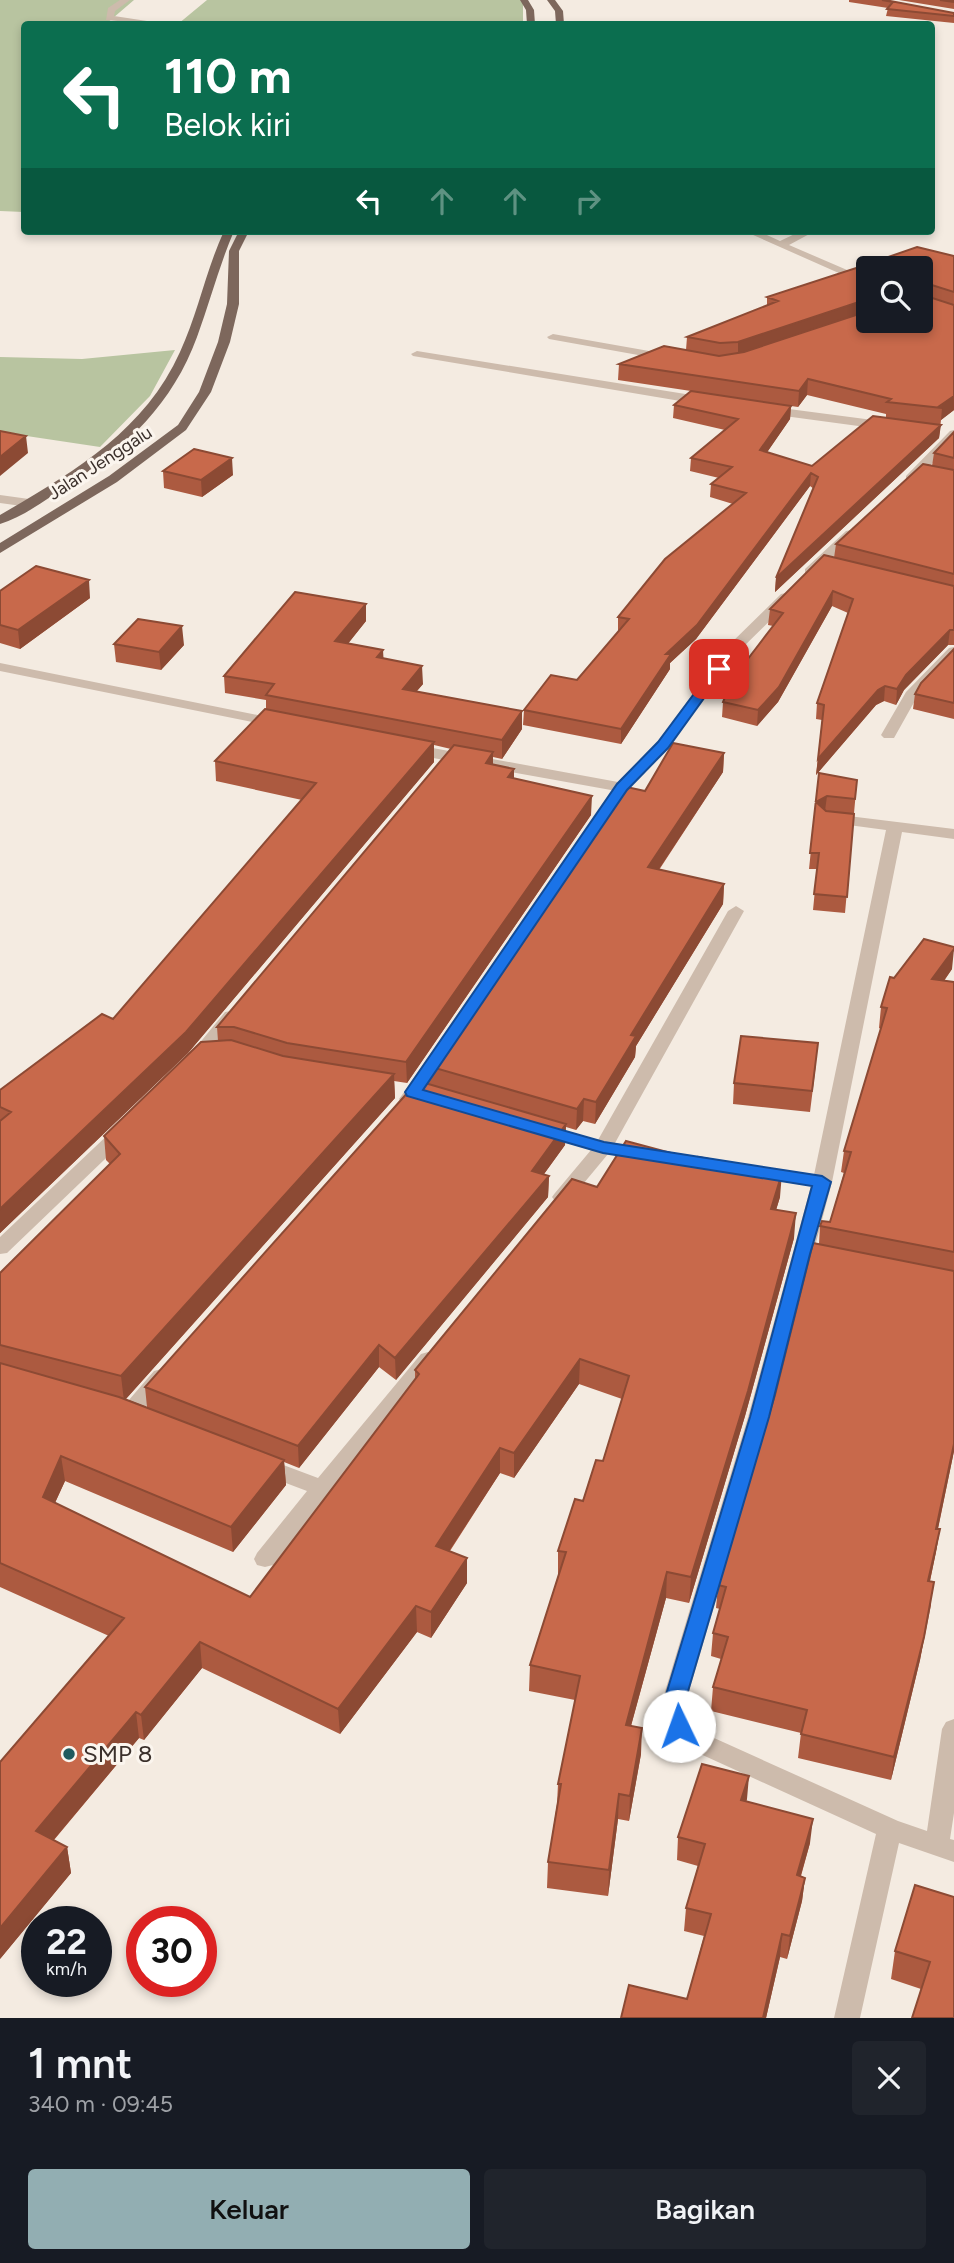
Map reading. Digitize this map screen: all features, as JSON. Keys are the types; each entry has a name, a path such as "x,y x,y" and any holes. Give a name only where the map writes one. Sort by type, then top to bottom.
{"main road":[{"path":"524,0 530,10 531,21"},
{"path":"551,0 559,11 560,21"},
{"name":"Jalan Jenggalu","path":"0,520 92,465 141,425 165,394 186,353 217,257 235,235"},
{"name":"Jalan Jenggalu","path":"0,549 146,457 182,427 205,392 224,342 233,304 234,251 237,235"}],"street":[{"path":"126,0 111,10 109,18 128,21"},
{"path":"758,235 856,278"},
{"path":"779,245 801,235"},
{"path":"553,337 682,360"},
{"path":"417,354 715,402"},
{"path":"753,408 905,428"},
{"path":"899,490 925,472 950,433"},
{"path":"0,499 29,503"},
{"path":"395,746 445,762 618,793 663,745 732,650 827,564 859,527"},
{"path":"890,735 911,695 954,651"},
{"path":"0,667 286,725"},
{"path":"825,819 954,834"},
{"path":"895,826 822,1182 759,1417 675,1698 679,1726 694,1741 890,1829 945,1848 954,1729"},
{"path":"550,1211 603,1147 736,911"},
{"path":"226,1056 191,1064 240,1006"},
{"path":"395,1113 419,1094 452,1036"},
{"path":"387,1088 419,1094"},
{"path":"0,1248 130,1125"},
{"path":"527,1125 603,1147 658,1156"},
{"path":"740,1169 822,1182"},
{"path":"801,1254 826,1259"},
{"path":"265,1559 445,1339"},
{"path":"155,1423 122,1411 175,1361"},
{"path":"244,1458 322,1488"},
{"path":"847,2018 890,1829"}],"green space":[{"path":"0,0 134,0 110,21 21,21 21,212 0,211"},
{"path":"207,0 523,0 523,21 182,21"},
{"path":"175,350 150,396 100,447 0,432 0,357 82,359"}],"building":[{"path":"882,0 954,13 954,16 887,9 893,2"},
{"path":"917,247 954,256 954,292 933,285 933,256 891,256"},
{"path":"856,268 856,303 738,342 720,343 687,337 778,301 767,297"},
{"path":"933,298 954,305 954,396 938,407 942,408 887,402 891,399 808,379 799,391 619,364 664,346 719,356 744,352 856,315 856,333 933,333"},
{"path":"691,391 791,406 760,450 812,466 873,416 941,425 776,578 818,477 811,473 697,625 666,654 671,654 621,729 524,710 551,675 577,680 629,619 618,617 665,559 746,493 711,484 732,467 691,458 738,419 674,405"},
{"path":"0,431 26,436 0,457"},
{"path":"954,432 954,458 934,453"},
{"path":"194,449 232,458 201,480 163,471"},
{"path":"923,464 954,470 954,574 836,544"},
{"path":"824,555 954,586 954,630 950,630 906,675 897,689 885,686 878,690 818,759 824,705 817,703 853,599 833,591 779,687 758,710 723,702 739,663 744,664 783,613 770,609"},
{"path":"36,566 89,580 18,630 0,625 0,591"},
{"path":"295,592 366,604 335,641 383,650 377,657 422,666 403,689 522,711 502,740 266,695 274,684 224,676"},
{"path":"138,619 182,626 159,652 114,644"},
{"path":"954,649 954,703 915,694 921,683"},
{"path":"265,709 434,742 186,1032 0,1209 0,1121 11,1112 0,1107 0,1090 102,1014 113,1019 316,783 215,761"},
{"path":"673,743 724,753 648,867 724,884 631,1035 636,1036 596,1102 584,1099 577,1109 428,1066 612,800 615,801 627,787 645,791"},
{"path":"454,745 493,752 486,763 514,769 508,777 592,796 406,1062 287,1043 234,1027 217,1027"},
{"path":"819,773 857,780 855,799 827,796 816,802 826,811 854,814 847,897 814,894 819,853 810,853"},
{"path":"924,939 954,947 932,979 954,982 954,1252 820,1226 822,1221 830,1222 851,1152 844,1151 887,1008 881,1007 890,977 894,978"},
{"path":"741,1036 818,1043 812,1091 734,1083"},
{"path":"231,1040 283,1056 394,1074 121,1376 0,1345 0,1273 120,1154 104,1136 201,1042"},
{"path":"418,1081 566,1124 532,1171 549,1176 395,1358 379,1345 298,1446 145,1387"},
{"path":"626,1141 697,1160 698,1157 782,1173 771,1209 796,1213 748,1391 691,1577 667,1572 626,1725 642,1728 630,1796 619,1794 609,1870 548,1862 561,1784 558,1784 580,1676 530,1665 566,1552 558,1551 575,1499 583,1501 596,1460 603,1461 629,1376 580,1359 514,1453 500,1448 436,1546 467,1558 431,1612 416,1606 338,1709 200,1642 141,1715 136,1712 36,1831 67,1847 0,1928 0,1762 124,1618 0,1563 0,1363 119,1397 284,1460 231,1527 61,1456 43,1497 250,1597 419,1374 415,1370 572,1179 597,1187"},
{"path":"813,1243 954,1271 954,1444 936,1529 940,1529 928,1581 934,1582 924,1637 894,1757 801,1734 807,1710 713,1687 728,1637 713,1633 726,1587 718,1585 775,1395"},
{"path":"702,1764 749,1776 741,1800 813,1819 797,1875 805,1878 790,1936 782,1934 763,2018 621,2018 629,1985 687,1999 711,1914 686,1908 705,1844 678,1837"},
{"path":"915,1885 954,1897 954,2018 912,2018 930,1962 895,1951"}],"place":[{"name":"SMP 8","path":"69,1754"}],"route":[{"path":"679,1726 675,1698 759,1417 822,1182 603,1147 413,1092 622,787 663,745 719,669"}]}
